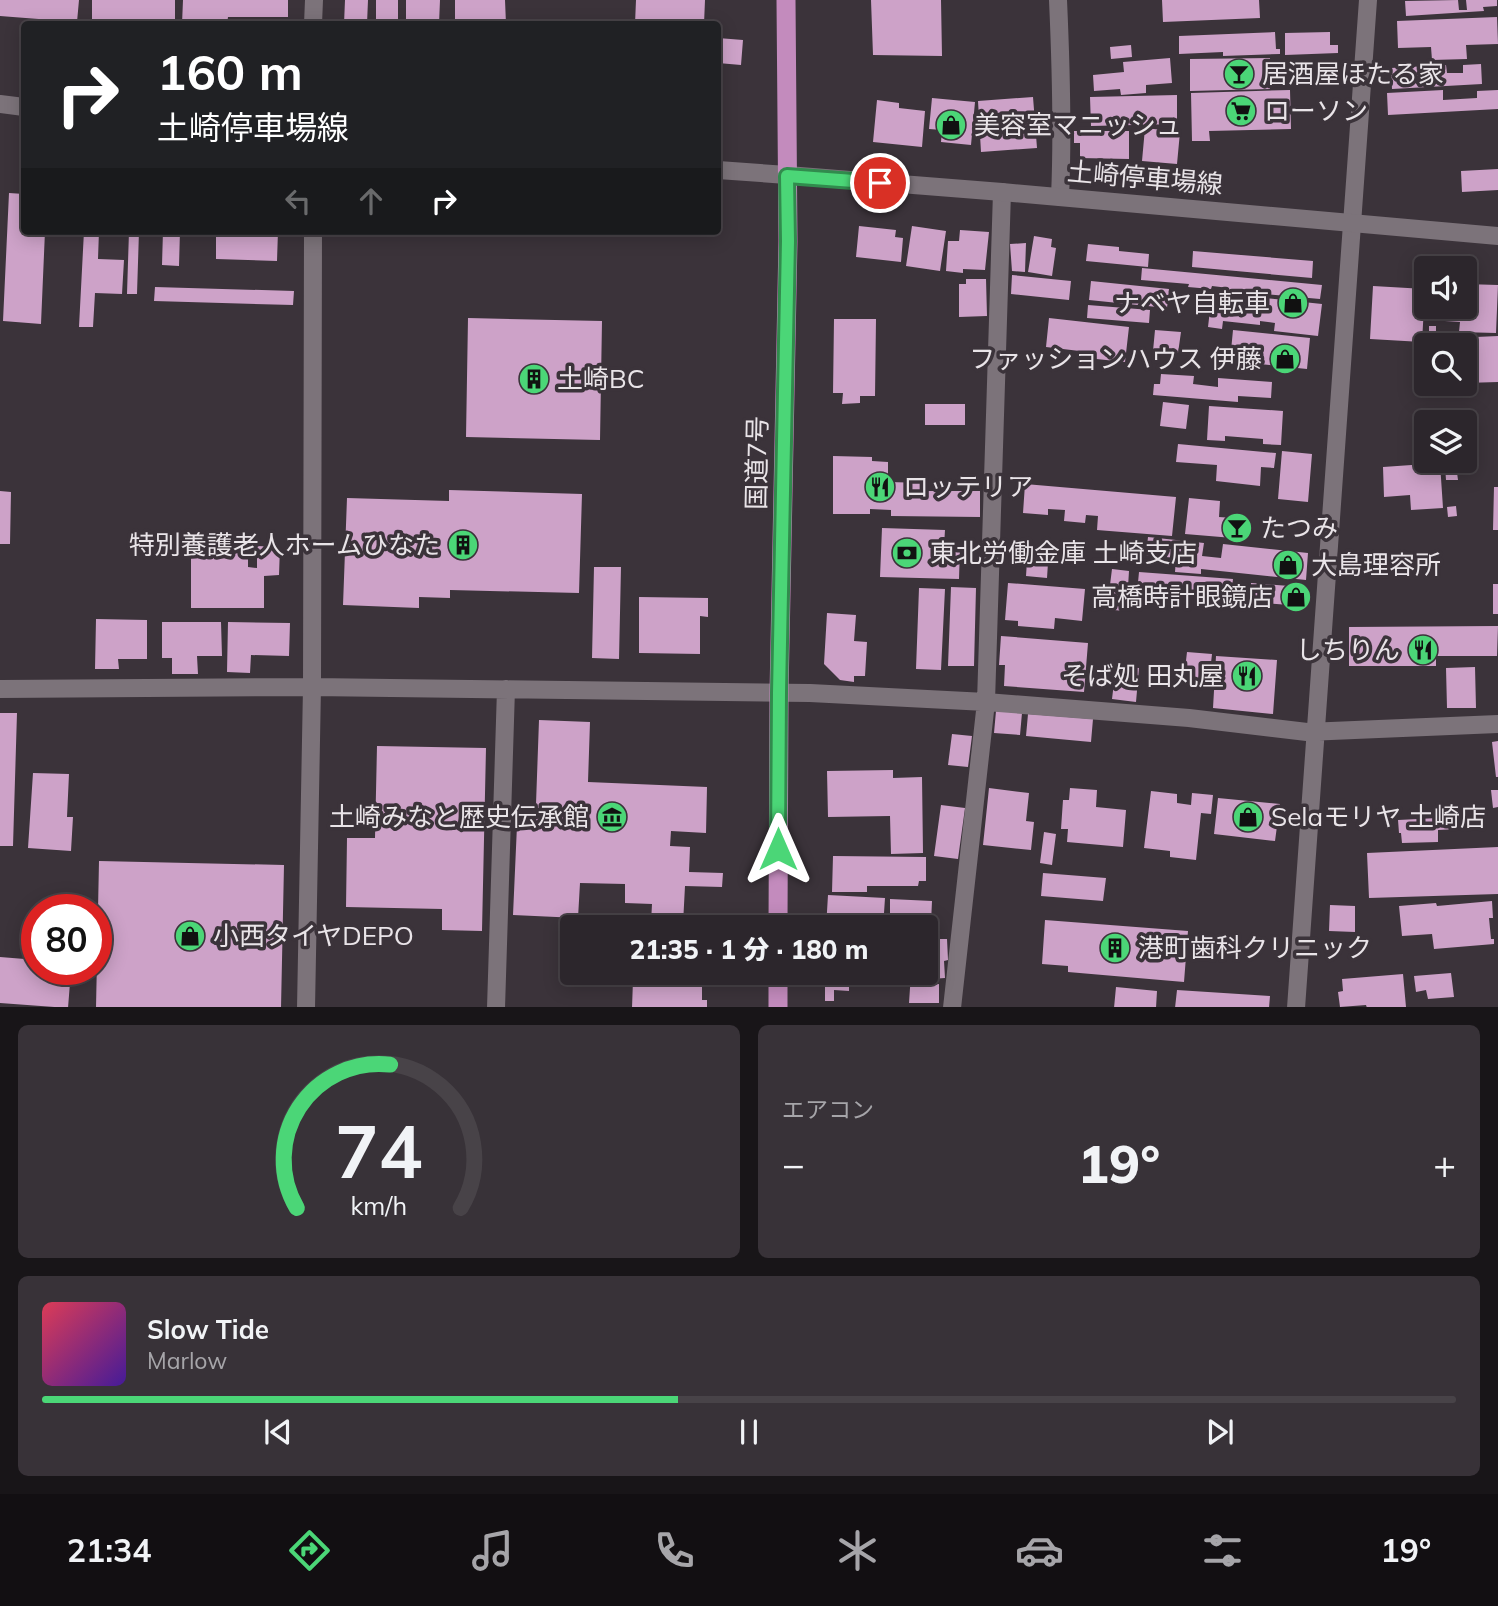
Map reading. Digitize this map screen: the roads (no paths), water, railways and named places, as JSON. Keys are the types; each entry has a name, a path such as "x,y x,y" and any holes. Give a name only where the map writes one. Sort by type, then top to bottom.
{"highway":[{"name":"国道7号","path":"778,915 779,693 788,241 786,0"},
{"path":"778,985 778,1007"}],"street":[{"path":"313,21 314,0"},
{"path":"1058,0 1061,71 1060,197"},
{"path":"1296,1007 1368,0"},
{"path":"0,104 21,107"},
{"name":"土崎停車場線","path":"721,170 1498,236"},
{"path":"951,1007 986,702 1002,192"},
{"path":"306,1007 313,687 313,235"},
{"path":"0,688 313,687 779,693 986,702 1189,718 1315,732 1498,724"},
{"path":"496,1007 506,690"}],"place":[{"name":"居酒屋ほたる家","path":"1239,74"},
{"name":"ローソン","path":"1241,111"},
{"name":"美容室マニッシュ","path":"951,125"},
{"name":"ナベヤ自転車","path":"1293,303"},
{"name":"ファッションハウス 伊藤","path":"1285,359"},
{"name":"土崎BC","path":"534,379"},
{"name":"ロッテリア","path":"880,487"},
{"name":"たつみ","path":"1237,528"},
{"name":"特別養護老人ホームひなた","path":"463,545"},
{"name":"東北労働金庫 土崎支店","path":"907,553"},
{"name":"大島理容所","path":"1288,565"},
{"name":"高橋時計眼鏡店","path":"1296,597"},
{"name":"しちりん","path":"1423,650"},
{"name":"そば処 田丸屋","path":"1247,676"},
{"name":"土崎みなと歴史伝承館","path":"612,817"},
{"name":"Selaモリヤ 土崎店","path":"1248,817"},
{"name":"小西タイヤDEPO","path":"190,936"},
{"name":"港町歯科クリニック","path":"1115,948"}]}
